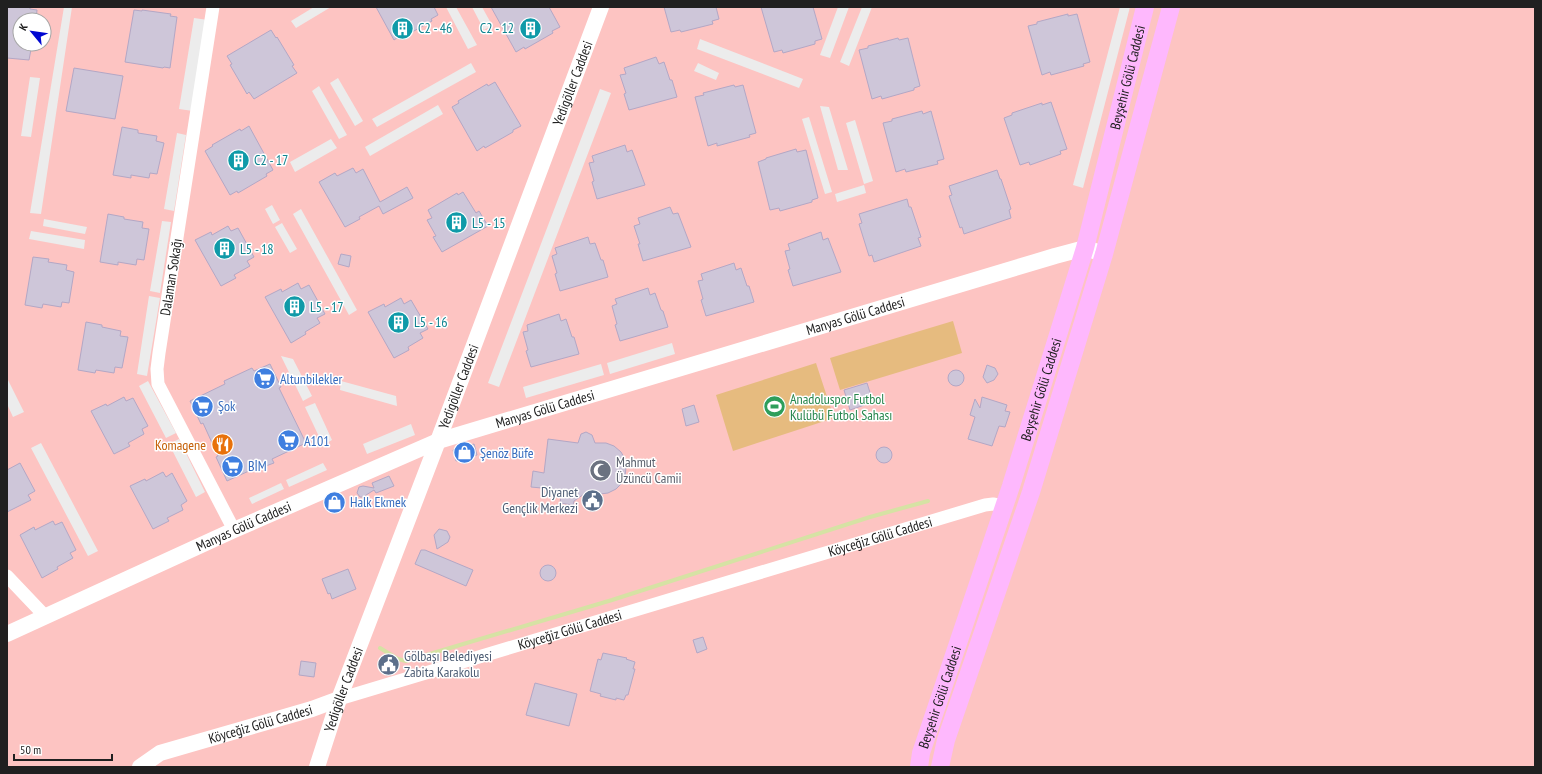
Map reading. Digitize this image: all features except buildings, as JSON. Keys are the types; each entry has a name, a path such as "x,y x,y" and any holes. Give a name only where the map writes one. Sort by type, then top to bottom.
{"main road":[{"name":"Beyşehir Gölü Caddesi","path":"919,767 921,753 1002,514 1085,248 1146,7"},
{"path":"940,767 946,740 1031,492 1104,254 1170,7"},
{"path":"1011,486 1031,492"},
{"path":"1002,514 1018,528"}],"street":[{"name":"Dalaman Sokağı","path":"213,7 159,353 157,377 158,384 234,530"},
{"name":"Yedigöller Caddesi","path":"317,767 339,699 438,441 601,7"},
{"name":"Manyas Gölü Caddesi","path":"7,634 234,530 438,441 1085,248"},
{"path":"1085,248 1104,254"},
{"name":"Köyceğiz Gölü Caddesi","path":"140,767 160,753 312,709 339,699 985,505 993,504 1002,514"},
{"path":"7,576 45,616"}],"shaded area":[{"path":"7,7 1535,7 1535,767 7,767"},
{"path":"64,7 72,7 41,214 30,213"},
{"path":"314,7 331,7 296,28 291,21"},
{"path":"446,7 456,7 477,45 468,49"},
{"path":"472,7 482,7 492,25 484,30"},
{"path":"838,7 849,7 830,58 820,55"},
{"path":"862,7 872,7 849,66 840,62"},
{"path":"1120,7 1130,7 1083,188 1073,185"},
{"path":"194,18 208,20 193,111 179,109"},
{"path":"700,39 803,79 799,88 697,49"},
{"path":"471,63 476,72 377,127 372,119"},
{"path":"698,63 719,73 716,80 694,71"},
{"path":"30,77 40,78 31,137 21,136"},
{"path":"338,78 363,121 355,126 330,83"},
{"path":"319,86 347,135 339,139 312,91"},
{"path":"600,89 611,93 499,387 488,383"},
{"path":"438,105 443,114 370,156 365,147"},
{"path":"820,106 829,107 848,170 838,170"},
{"path":"809,117 832,192 825,194 802,119"},
{"path":"855,120 873,181 864,184 846,123"},
{"path":"177,133 186,135 174,211 164,209"},
{"path":"331,139 337,148 295,172 290,162"},
{"path":"864,185 866,193 837,202 835,194"},
{"path":"272,205 280,220 273,224 265,209"},
{"path":"301,209 357,310 349,315 293,214"},
{"path":"44,219 87,227 85,234 43,226"},
{"path":"162,221 171,222 160,293 150,291"},
{"path":"282,223 297,249 290,253 275,227"},
{"path":"31,231 85,240 84,249 29,239"},
{"path":"149,296 160,298 147,376 137,374"},
{"path":"953,321 962,353 840,390 830,358"},
{"path":"672,343 675,354 610,374 607,363"},
{"path":"281,356 293,359 312,396 303,401"},
{"name":"Anadoluspor Futbol Kulübü Futbol Sahası","path":"816,363 834,418 733,451 716,395"},
{"path":"601,364 604,375 526,398 523,387"},
{"path":"7,378 24,412 13,417 7,404"},
{"path":"148,381 176,433 166,438 139,386"},
{"path":"341,381 396,396 397,406 340,390"},
{"path":"315,403 332,440 323,445 305,407"},
{"path":"411,424 415,435 367,454 363,444"},
{"path":"179,439 205,492 196,497 169,444"},
{"path":"41,443 98,551 88,556 31,448"},
{"path":"323,463 327,470 289,487 286,480"},
{"path":"281,483 284,489 252,504 249,498"}],"waterway":[{"path":"380,648 398,659 406,661 612,600 870,517 928,501"}],"place":[{"name":"C2 - 46","path":"403,28"},
{"name":"C2 - 12","path":"530,28"},
{"name":"C2 - 17","path":"239,160"},
{"name":"L5 - 15","path":"457,223"},
{"name":"L5 - 18","path":"225,249"},
{"name":"L5 - 17","path":"295,307"},
{"name":"L5 - 16","path":"399,322"},
{"name":"Altunbilekler","path":"264,379"},
{"name":"Şok","path":"203,406"},
{"name":"Anadoluspor Futbol Kulübü Futbol Sahası","path":"775,407"},
{"name":"A101","path":"288,441"},
{"name":"Komagene","path":"222,445"},
{"name":"Şenöz Büfe","path":"465,453"},
{"name":"BİM","path":"233,466"},
{"name":"Mahmut Üzüncü Camii","path":"601,470"},
{"name":"Diyanet Gençlik Merkezi","path":"593,500"},
{"name":"Halk Ekmek","path":"334,502"},
{"name":"Gölbaşı Belediyesi Zabita Karakolu","path":"388,664"}]}
